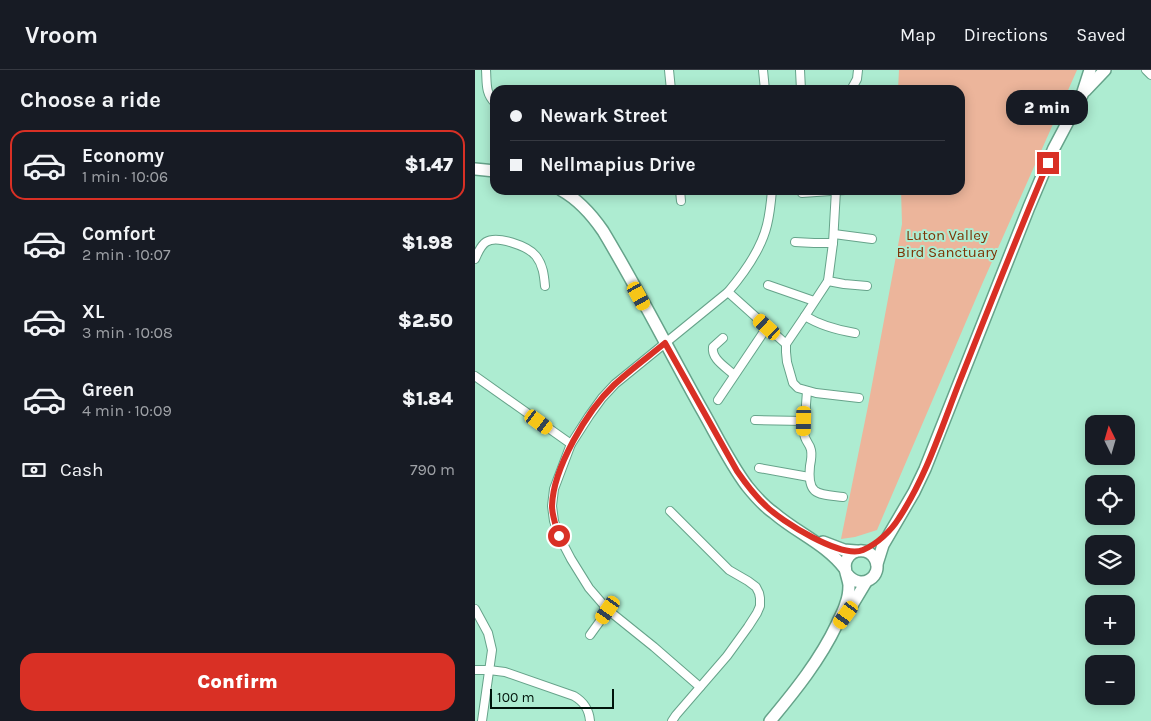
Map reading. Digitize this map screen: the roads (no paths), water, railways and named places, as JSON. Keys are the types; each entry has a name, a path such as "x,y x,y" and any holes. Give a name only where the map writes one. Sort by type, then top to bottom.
{"main road":[{"path":"832,634 866,582 875,575 883,545 925,469 1036,190 1054,148 1082,94 1090,70"},
{"path":"1082,94 1105,70"},
{"path":"475,169 490,170"},
{"path":"568,195 586,208 599,225 747,486 774,514 828,550 838,559 851,578 855,581 866,582"},
{"path":"770,721 813,666 846,606 849,585 845,563 847,558 851,554 879,540 899,519"},
{"path":"799,530 844,550 867,552 877,564"}],"street":[{"path":"486,70 487,90 490,97"},
{"path":"669,70 670,85"},
{"path":"763,70 764,85"},
{"path":"800,70 801,85"},
{"path":"854,85 857,79 858,70"},
{"path":"1146,70 1151,75"},
{"path":"680,195 681,201"},
{"path":"700,687 608,610 589,588 559,536 552,506 554,489 571,444 593,410 615,384 728,292 741,277 754,257 767,226 772,195"},
{"path":"785,344 828,281 834,234 836,195"},
{"path":"834,234 872,239"},
{"path":"475,259 480,248 490,240 513,243 529,250 535,255 543,270 545,286"},
{"path":"795,242 833,243"},
{"path":"828,281 867,286"},
{"path":"768,285 814,301"},
{"path":"728,292 785,344 787,362 793,383 798,388 807,391 859,398"},
{"path":"805,316 825,327 855,334"},
{"path":"718,400 767,327"},
{"path":"723,338 713,347 713,353 734,375"},
{"path":"475,376 571,444"},
{"path":"807,391 804,438 812,452 809,477 811,488 818,492 843,497"},
{"path":"755,420 804,421"},
{"path":"759,468 809,477"},
{"path":"667,721 674,718 727,656 748,627 760,606 759,593 756,587 729,570 670,512"},
{"path":"475,609 488,634 492,650 481,721"},
{"path":"590,635 608,610"},
{"path":"475,670 505,672 574,696 580,699 586,706 590,721"}],"park label":[{"name":"Luton Valley Bird Sanctuary","path":"947,244"}]}
